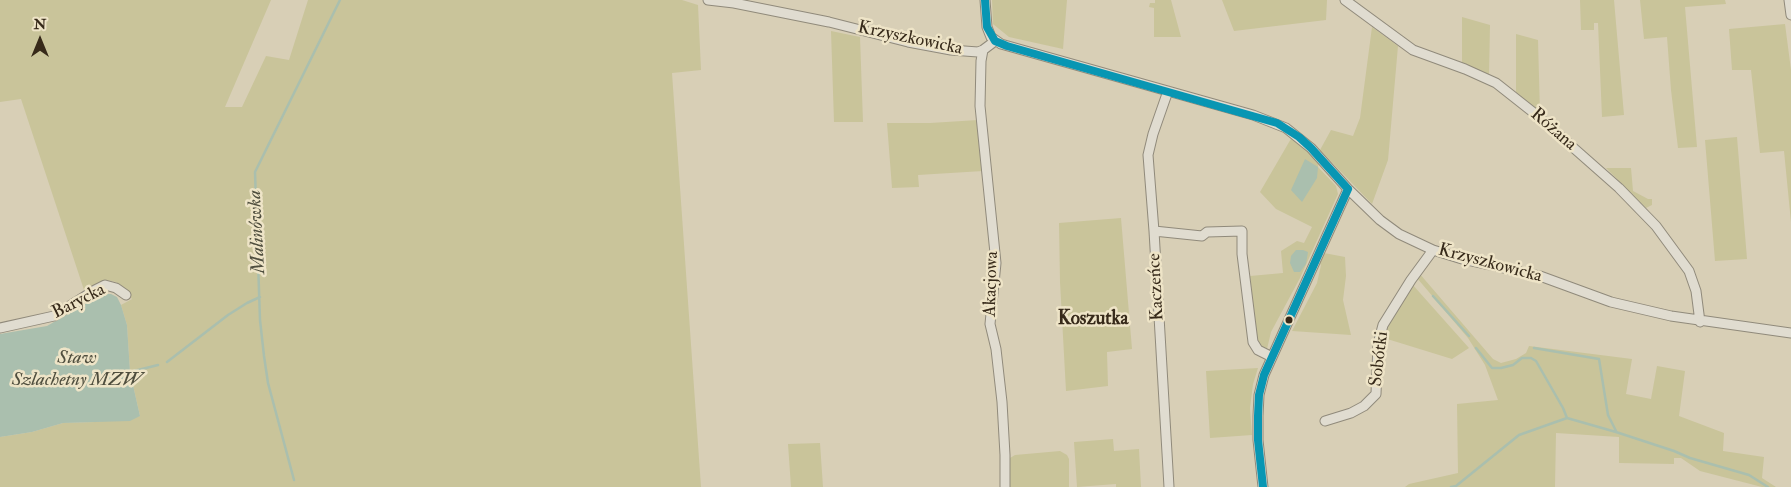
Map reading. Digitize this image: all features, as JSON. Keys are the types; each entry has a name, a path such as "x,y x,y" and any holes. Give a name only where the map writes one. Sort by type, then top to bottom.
{"street":[{"name":"Krzyszkowicka","path":"708,0 734,3 829,22 926,46 970,52 983,50 995,41 1253,115 1277,123 1305,142 1365,207 1399,234 1433,250 1462,259 1540,276 1611,302 1700,322 1791,334"},
{"path":"985,0 986,27 995,41"},
{"name":"Różana","path":"1345,0 1413,50 1496,82 1619,188 1656,226 1689,271 1696,291 1700,322"},
{"path":"1789,0 1791,15"},
{"name":"Akacjowa","path":"983,50 980,106 996,263 990,324 996,349 1002,402 1005,487"},
{"name":"Kaczeńce","path":"1168,91 1148,155 1169,487"},
{"path":"1262,487 1258,440 1259,395 1264,376 1348,189"},
{"path":"1154,231 1202,236 1207,232 1242,231 1243,260 1253,342 1258,350 1272,358"},
{"name":"Sobótki","path":"1325,420 1351,413 1364,406 1376,394 1378,384 1378,344 1384,325 1411,280 1433,250"},
{"name":"Barycka","path":"0,328 54,316 105,285 116,288 126,295"}],"shaded area":[{"path":"0,0 271,0 225,107 242,107 266,56 289,60 308,0 682,0 698,5 701,70 672,73 701,487 0,487 0,437 32,432 63,423 95,422 140,416 130,372 127,325 121,305 132,299 116,282 107,280 85,293 21,99 0,102"},
{"path":"992,0 1067,0 1063,49 1009,37 993,24"},
{"path":"1155,0 1171,0 1181,37 1154,37 1154,8 1149,7 1150,3 1155,3"},
{"path":"1222,0 1327,0 1326,20 1234,31"},
{"path":"1580,0 1614,0 1624,115 1602,117 1598,23 1594,23 1594,30 1581,30"},
{"path":"1640,0 1725,0 1726,4 1685,7 1697,147 1678,148 1667,37 1644,39"},
{"path":"1462,17 1490,25 1489,75 1462,64"},
{"path":"1785,24 1791,70 1791,222 1784,151 1760,153 1751,70 1732,70 1729,29"},
{"path":"1372,27 1398,46 1388,160 1372,204 1320,150 1331,130 1353,136 1360,118"},
{"path":"831,31 860,37 863,122 834,122"},
{"path":"1516,34 1538,40 1540,113 1516,92"},
{"path":"978,120 983,171 918,175 919,187 892,188 887,123"},
{"path":"1292,137 1319,162 1318,167 1336,186 1338,194 1300,278 1271,332 1267,349 1261,347 1257,337 1250,276 1283,273 1281,251 1297,241 1304,243 1312,227 1276,209 1260,192"},
{"path":"1737,137 1747,259 1715,261 1705,140"},
{"path":"1606,168 1631,168 1633,191 1648,199 1652,199 1652,205 1646,208"},
{"path":"1121,218 1132,349 1107,352 1108,386 1066,391 1059,223"},
{"path":"1324,253 1345,257 1346,276 1343,300 1351,335 1292,331 1317,283 1321,265 1318,263"},
{"path":"1419,273 1493,359 1501,363 1516,359 1526,353 1529,346 1632,359 1626,394 1651,399 1657,366 1685,371 1679,416 1724,433 1723,451 1764,457 1762,478 1776,487 1762,487 1700,471 1681,458 1674,458 1674,464 1619,463 1619,437 1556,433 1555,487 1405,487 1409,484 1458,473 1457,404 1498,400 1485,365 1468,338 1417,278"},
{"path":"1412,284 1469,348 1452,359 1384,338 1387,326"},
{"path":"1258,368 1253,384 1250,408 1252,435 1210,438 1206,371"},
{"path":"1113,439 1114,451 1139,449 1141,487 1116,487 1116,484 1077,487 1074,442"},
{"path":"820,443 823,487 791,487 788,444"},
{"path":"1060,451 1067,455 1069,459 1069,487 1009,487 1010,458 1015,455"}],"water":[{"path":"1305,159 1318,167 1317,178 1302,202 1291,190"},
{"path":"1296,250 1308,252 1306,264 1300,272 1294,272 1290,263 1291,256"},
{"name":"Staw Szlachetny MZW","path":"102,294 111,294 117,297 121,305 127,325 130,372 140,416 130,421 63,423 32,432 0,437 0,334 47,326"}],"waterway":[{"name":"Malinówka","path":"294,480 268,383 264,356 260,320 255,172 340,0"},
{"path":"1433,296 1469,336"},
{"path":"167,362 228,315 260,297"},
{"path":"1476,348 1492,368 1513,365 1522,358 1531,358 1536,361 1567,418"},
{"path":"1534,348 1599,359 1608,415 1616,431"},
{"path":"130,372 158,365"},
{"path":"1451,487 1456,486 1519,435 1567,418 1749,475 1768,487"}],"transit line":[{"path":"985,0 987,27 995,41 1277,123 1299,137 1311,148 1348,189"},
{"path":"1263,487 1258,440 1258,416 1259,395 1264,375 1348,189"}],"district":[{"name":"Koszutka","path":"1093,320"}]}
